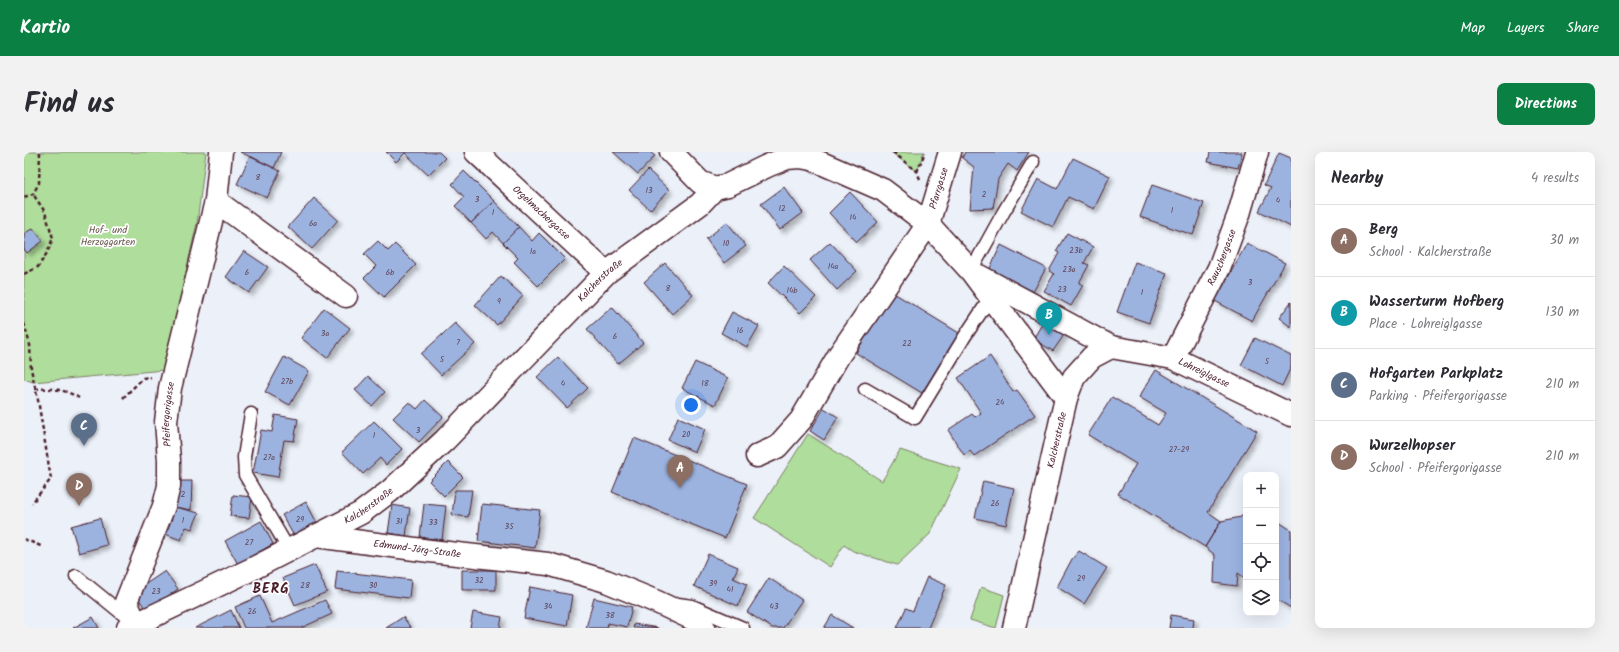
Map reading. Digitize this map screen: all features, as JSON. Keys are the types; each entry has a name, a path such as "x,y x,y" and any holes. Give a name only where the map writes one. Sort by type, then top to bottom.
{"street":[{"name":"Pfeifergorigasse","path":"132,626 126,602 164,506 169,486 169,460 166,422 170,388 216,201 221,152"},
{"name":"Orgelmachergasse","path":"476,152 606,273"},
{"path":"671,152 700,182 716,188"},
{"name":"Pfarrgasse","path":"931,215 950,152"},
{"name":"Rauschergasse","path":"1173,358 1219,268 1239,214 1257,152"},
{"name":"Kalcherstraße","path":"316,536 361,513 390,491 445,440 606,273 700,204 716,188 734,182 787,158 812,158 883,190 931,215 1066,398 1014,628"},
{"path":"216,201 346,296"},
{"path":"757,456 777,447 801,420 840,355 931,215"},
{"name":"Lohreiglgasse","path":"971,271 1111,347 1173,358 1291,414"},
{"path":"1066,398 1074,377 1092,357 1111,347"},
{"path":"132,626 250,570 316,536"},
{"name":"Edmund-Jörg-Straße","path":"316,536 430,551 548,564 606,580 693,619 704,628"}],"lane":[{"path":"971,271 1033,162"},
{"path":"865,389 915,418 965,336 991,297"},
{"path":"252,414 244,458 245,475 289,550"},
{"path":"76,576 132,626"},
{"path":"657,602 692,606 743,628"}],"path":[{"path":"24,197 33,194 39,183 40,152"},
{"path":"893,152 917,172 931,215"},
{"path":"917,172 925,152"},
{"path":"24,274 38,267 48,254 53,238 45,212 33,194"},
{"path":"24,323 30,345 30,370 35,389 51,479 32,503"},
{"path":"123,398 143,378 174,374"},
{"path":"35,389 50,388 69,392 79,398"},
{"path":"24,539 43,547"}],"green space":[{"name":"Hof- und Herzoggarten","path":"24,152 206,152 197,223 164,370 33,382 24,379"},
{"path":"891,152 924,152 917,172"},
{"path":"808,434 882,481 900,450 961,469 930,534 897,565 853,551 844,545 830,567 754,518"},
{"path":"981,587 1004,595 996,628 970,620"}],"building":[{"path":"240,152 281,152 274,168"},
{"path":"386,152 439,152 445,158 428,175 405,153 396,162"},
{"path":"613,152 650,152 655,156 638,174"},
{"path":"965,152 1029,152 1017,171 1008,164 998,179 993,208 970,209 974,167 962,158"},
{"path":"1210,152 1242,152 1238,168 1208,162"},
{"path":"1279,153 1291,158 1291,227 1259,211 1271,188 1264,185"},
{"path":"250,156 280,171 267,198 237,184"},
{"path":"1073,158 1110,176 1094,209 1068,197 1053,227 1021,211 1038,179 1057,189"},
{"path":"648,170 669,190 650,210 629,190"},
{"path":"464,171 494,201 471,223 455,206 464,197 452,184"},
{"path":"1152,185 1204,203 1193,235 1140,217"},
{"path":"784,187 803,213 780,230 761,204"},
{"path":"850,192 878,222 857,242 829,213"},
{"path":"314,198 338,220 312,249 288,227"},
{"path":"494,201 519,227 503,243 493,232 486,239 471,223"},
{"path":"727,222 746,246 724,263 706,239"},
{"path":"519,227 532,241 539,233 565,259 538,286 514,262 518,258 503,243"},
{"path":"33,228 43,241 27,253 24,249 24,234"},
{"path":"1067,233 1093,247 1084,263 1089,265 1079,283 1083,285 1071,306 1044,291 1054,274 1049,271 1059,253 1056,251"},
{"path":"378,241 388,251 395,244 416,265 384,297 364,278 376,266 364,254"},
{"path":"830,242 857,271 837,290 810,260"},
{"path":"1247,243 1285,263 1252,321 1215,301"},
{"path":"1001,245 1046,268 1033,292 989,270"},
{"path":"244,251 268,267 249,293 226,277"},
{"path":"1135,262 1167,273 1149,323 1117,312"},
{"path":"665,263 693,295 672,314 644,282"},
{"path":"784,266 816,297 800,313 768,283"},
{"path":"501,276 523,296 497,325 475,305"},
{"path":"892,292 959,333 922,393 856,353"},
{"path":"1291,302 1291,327 1279,318"},
{"path":"612,307 643,343 618,364 587,329"},
{"path":"324,308 350,328 327,358 301,338"},
{"path":"732,312 759,326 747,347 721,333"},
{"path":"1045,319 1066,332 1053,351 1033,339"},
{"path":"455,323 475,344 441,375 421,354"},
{"path":"1255,338 1291,356 1291,367 1282,386 1241,365"},
{"path":"990,356 1013,392 1017,390 1035,415 974,456 970,451 964,455 948,430 972,414 975,417 981,413 958,378"},
{"path":"284,357 309,371 290,405 265,392"},
{"path":"558,357 588,388 567,408 537,377"},
{"path":"695,362 728,378 715,405 682,388"},
{"path":"1156,370 1257,431 1208,512 1221,521 1205,547 1118,494 1136,464 1088,435 1112,397 1158,425 1166,413 1139,397"},
{"path":"368,376 385,392 372,406 355,390"},
{"path":"425,400 443,417 419,442 393,418 409,402 417,409"},
{"path":"824,408 838,417 824,440 810,431"},
{"path":"275,415 298,419 294,441 284,440 278,477 253,473 261,430 272,432"},
{"path":"678,417 705,429 695,452 668,440"},
{"path":"374,421 402,449 386,465 380,458 363,474 342,452"},
{"path":"634,438 747,484 725,538 612,492"},
{"path":"448,462 463,477 444,496 429,481"},
{"path":"176,481 192,481 191,510 175,507"},
{"path":"983,481 1014,488 1006,525 975,518"},
{"path":"455,490 472,490 468,517 452,515"},
{"path":"233,495 252,497 249,518 230,516"},
{"path":"306,502 317,523 294,536 282,515"},
{"path":"424,504 446,506 442,540 420,537"},
{"path":"482,504 540,510 535,548 478,541"},
{"path":"392,505 410,508 406,536 388,533"},
{"path":"175,507 199,513 192,529 186,527 181,540 165,534"},
{"path":"1243,514 1243,577 1238,573 1237,586 1214,583 1215,555 1205,547 1221,521 1241,517"},
{"path":"100,518 107,545 79,553 71,526"},
{"path":"261,521 273,544 238,564 225,541"},
{"path":"1279,522 1291,530 1291,608 1279,601"},
{"path":"1079,551 1107,568 1084,604 1057,587 1072,559"},
{"path":"708,554 738,567 733,578 747,584 738,606 694,586"},
{"path":"315,565 327,592 295,605 283,578"},
{"path":"462,570 496,570 496,590 462,590"},
{"path":"165,571 178,589 147,611 134,592"},
{"path":"337,571 411,580 409,598 335,589"},
{"path":"927,577 946,585 928,628 897,628 906,608 913,611"},
{"path":"769,578 802,600 783,628 772,628 747,612"},
{"path":"530,587 572,595 567,626 524,618"},
{"path":"260,596 272,623 325,600 332,614 301,628 244,628 235,607"},
{"path":"594,598 632,607 627,627 608,623 607,628 586,628"},
{"path":"231,610 239,628 195,628"},
{"path":"473,612 502,617 500,628 470,628"},
{"path":"832,615 853,628 824,628"},
{"path":"1171,615 1194,619 1193,628 1169,628"},
{"path":"93,617 99,628 73,628"},
{"path":"403,617 411,628 386,628"},
{"path":"634,624 658,628 633,628"}],"place":[{"name":"Wasserturm Hofberg","path":"1049,335"},
{"name":"Hofgarten Parkplatz","path":"84,446"},
{"name":"Berg","path":"680,488"},
{"name":"Wurzelhopser","path":"79,506"}],"district":[{"name":"BERG","path":"271,589"}]}
